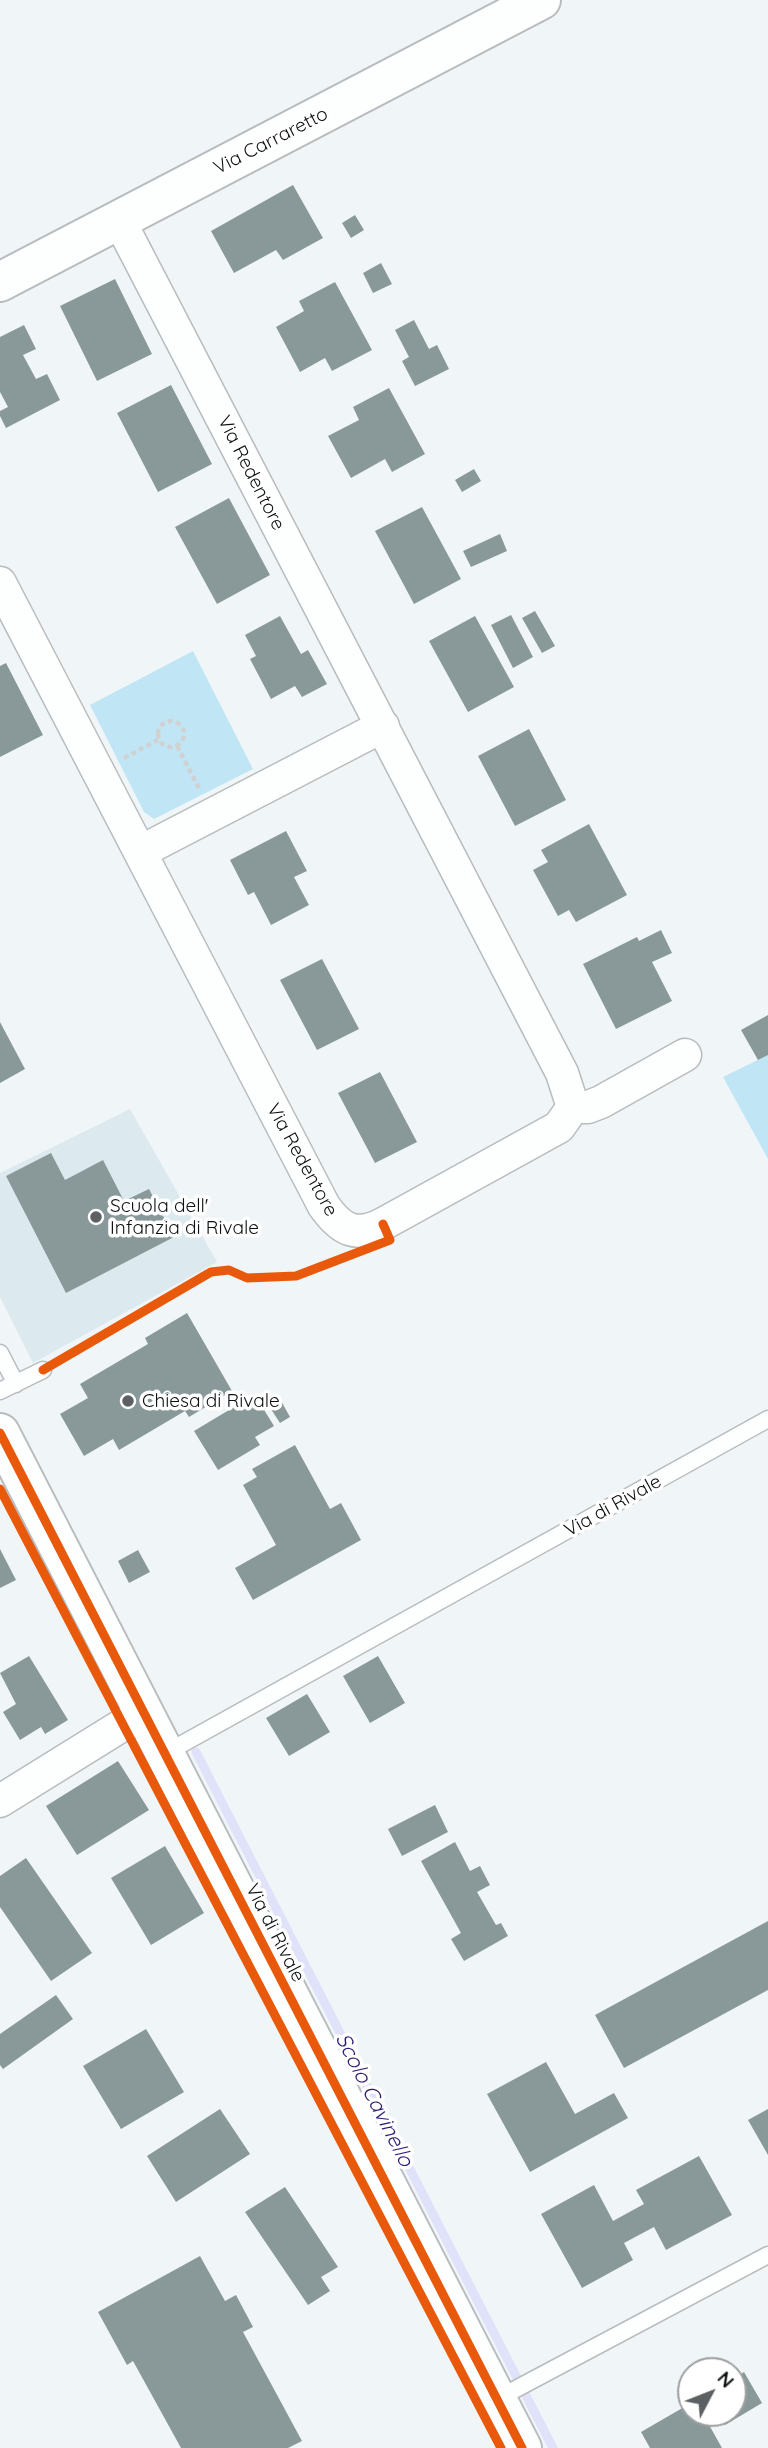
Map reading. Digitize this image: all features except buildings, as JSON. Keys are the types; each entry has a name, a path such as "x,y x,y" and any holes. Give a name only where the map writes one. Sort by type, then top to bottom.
{"street":[{"name":"Via Carraretto","path":"0,282 541,0"},
{"name":"Via Redentore","path":"0,583 324,1206 345,1229 362,1232 383,1224 559,1127 573,1107 566,1081 119,220"},
{"path":"140,852 383,726"},
{"path":"573,1107 588,1107 601,1102 685,1055"},
{"name":"Via di Rivale","path":"0,1433 163,1755 503,2395 522,2448"},
{"path":"0,1801 144,1715"}],"lane":[{"path":"0,1353 16,1384"},
{"path":"0,1391 43,1370"},
{"name":"Via di Rivale","path":"163,1755 768,1419"},
{"path":"503,2395 768,2255"}],"path":[{"path":"176,722 184,733 177,746 165,747 158,740 158,729 162,723 176,722"},
{"path":"114,764 158,740"},
{"path":"177,746 205,800"}],"shaded area":[{"path":"193,651 253,769 154,819 144,812 90,705"},
{"path":"768,1055 768,1159 723,1077"},
{"name":"Scuola dell' Infanzia di Rivale","path":"130,1109 217,1262 33,1363 0,1297 0,1173"}],"waterway":[{"name":"Scolo Cavinello","path":"196,1752 553,2448"}],"cycle path":[{"path":"43,1370 211,1272 229,1270 247,1278 296,1276 390,1240 383,1224"},
{"path":"0,1433 522,2448"},
{"path":"0,1489 501,2448"}],"place":[{"name":"Scuola dell' Infanzia di Rivale","path":"96,1217"},
{"name":"Chiesa di Rivale","path":"128,1401"}]}
